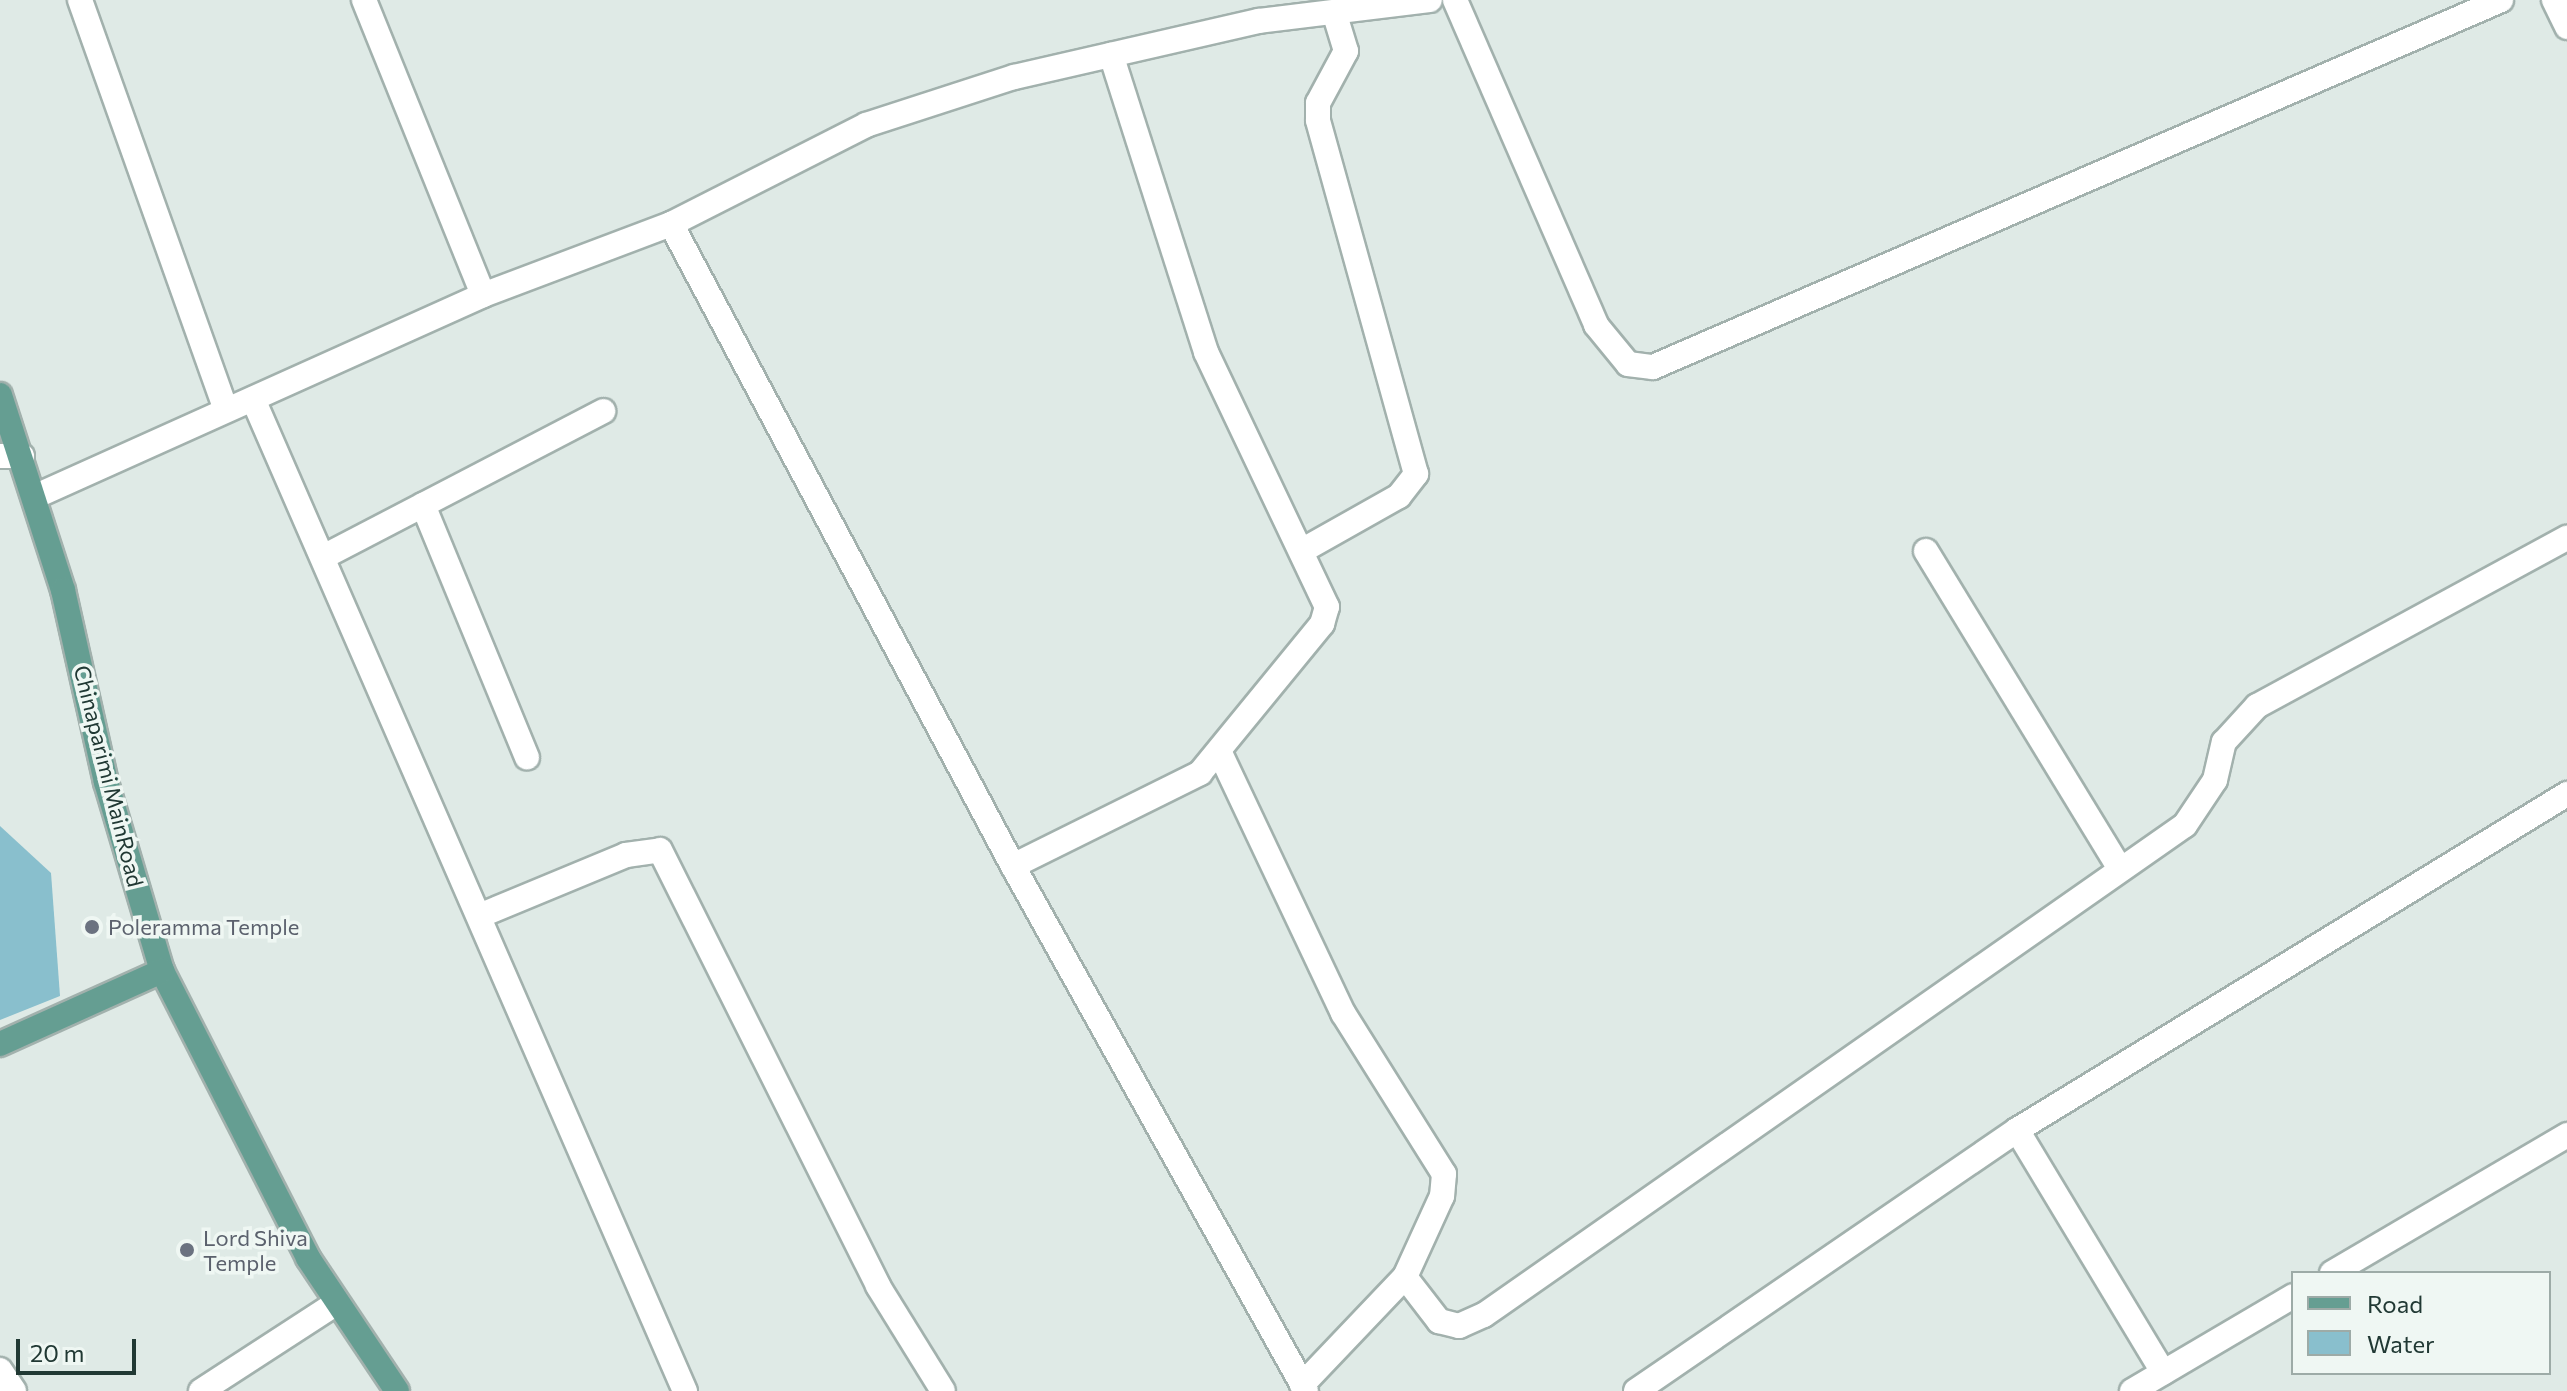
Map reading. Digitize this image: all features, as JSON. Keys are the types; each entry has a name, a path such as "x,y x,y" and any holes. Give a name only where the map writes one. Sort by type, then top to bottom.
{"main road":[{"name":"Chinaparimi MainRoad","path":"0,395 11,456 34,497 162,971 212,1081 335,1304 397,1391"},
{"path":"0,1044 162,971"}],"street":[{"path":"80,0 226,409"},
{"path":"364,0 483,295"},
{"path":"34,497 483,295 671,224 866,125 1111,55 1259,21 1430,0"},
{"path":"1455,0 1596,325 1628,364 1653,367 2501,0"},
{"path":"2554,0 2567,27"},
{"path":"1305,549 1399,496 1416,474 1318,120 1318,103 1346,51 1335,14"},
{"path":"1013,866 1177,788 1220,753 1322,624 1327,607 1305,549 1206,352 1111,55"},
{"path":"671,224 1013,866 1304,1388 1405,1277 1442,1196 1444,1174 1343,1013 1220,753"},
{"path":"253,399 685,1391"},
{"path":"323,557 603,411"},
{"path":"423,505 527,757"},
{"path":"1405,1277 1439,1321 1459,1326 1484,1315 2118,866 2185,825 2215,780 2224,742 2257,706 2567,538"},
{"path":"1926,551 2118,866"},
{"path":"1636,1391 2017,1130 2567,794"},
{"path":"479,916 626,855 660,850 878,1286 943,1391"},
{"path":"2017,1130 2163,1372"},
{"path":"2335,1271 2567,1135"},
{"path":"2132,1391 2291,1297"},
{"path":"201,1391 335,1304"},
{"path":"0,1370 14,1391"}],"water":[{"path":"0,826 51,873 60,996 0,1020"}],"place":[{"name":"Poleramma Temple","path":"92,927"},
{"name":"Lord Shiva Temple","path":"187,1250"}]}
